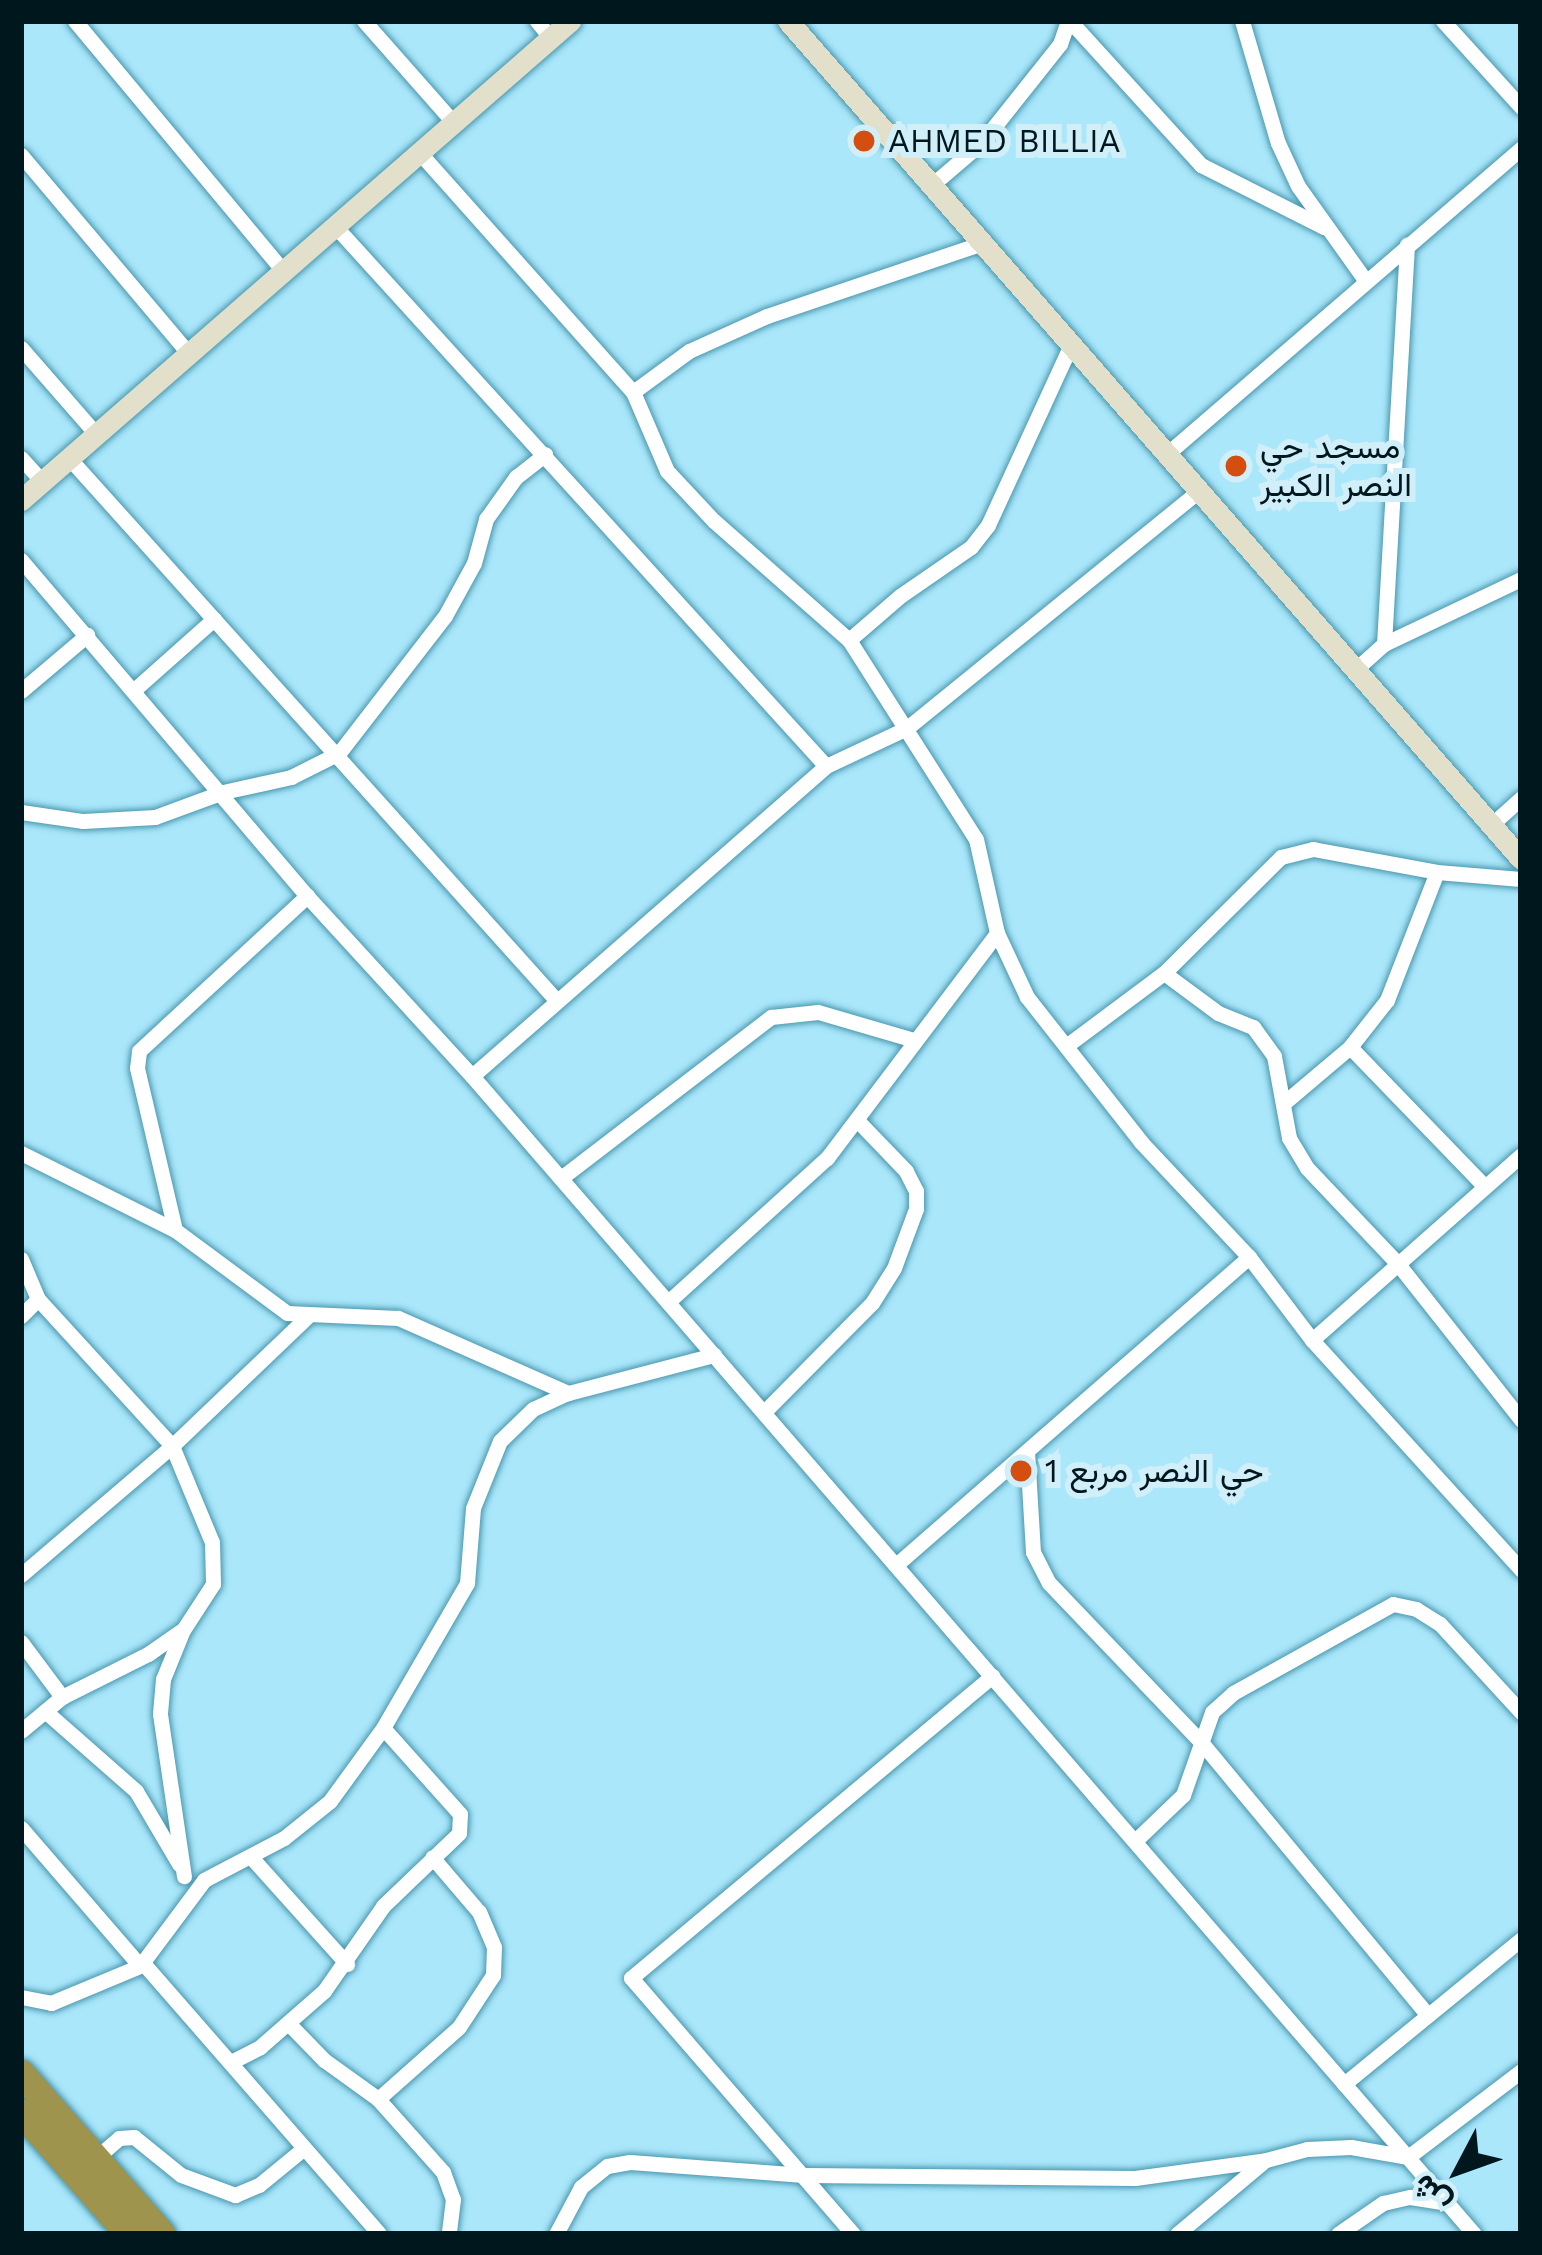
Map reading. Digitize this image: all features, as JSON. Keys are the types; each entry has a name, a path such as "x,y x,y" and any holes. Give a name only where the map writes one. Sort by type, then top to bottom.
{"highway":[{"path":"21,2073 162,2234"},
{"path":"21,2112 128,2234"}],"street":[{"path":"75,21 283,271"},
{"path":"364,21 454,123"},
{"path":"21,500 454,123 544,29 570,21"},
{"path":"788,21 1521,860"},
{"path":"933,184 1007,112 1060,44 1069,21 1201,165 1324,226"},
{"path":"1242,21 1278,143 1324,226 1365,280"},
{"path":"1443,21 1521,107"},
{"path":"419,152 633,392 668,471 714,521 849,640 976,839 997,933 1027,997 1141,1142 1250,1257 1312,1340 1521,1570"},
{"path":"21,154 189,354"},
{"path":"1168,453 1514,154 1521,177"},
{"path":"334,225 826,766"},
{"path":"633,392 689,351 767,316 985,242"},
{"path":"1384,644 1407,244"},
{"path":"849,640 971,547 988,525 1072,342"},
{"path":"21,348 96,434"},
{"path":"21,812 83,820 155,817 223,793 291,777 339,752 445,616 474,563 486,519 516,477 544,454"},
{"path":"21,458 42,482"},
{"path":"69,458 339,752 557,1001"},
{"path":"472,1076 826,766 907,728 1200,490"},
{"path":"21,560 307,896 561,1178 1474,2234"},
{"path":"1356,670 1384,644 1521,579"},
{"path":"134,689 214,619"},
{"path":"21,691 86,635"},
{"path":"1491,825 1521,798"},
{"path":"1066,1046 1164,973 1280,857 1313,849 1437,872 1521,879"},
{"path":"1285,1102 1350,1047 1388,1000 1437,872"},
{"path":"175,1230 137,1068 139,1051 307,896"},
{"path":"668,1302 827,1158 997,933"},
{"path":"1164,973 1218,1013 1252,1027 1274,1056 1289,1138 1307,1168 1398,1264 1521,1420"},
{"path":"561,1178 771,1017 818,1012 914,1040"},
{"path":"1350,1047 1485,1187"},
{"path":"764,1412 872,1303 894,1268 916,1209 916,1191 906,1171 857,1120"},
{"path":"21,1153 175,1230 286,1313 349,1312 398,1318 568,1393"},
{"path":"1312,1340 1521,1155"},
{"path":"896,1565 1250,1257"},
{"path":"21,1259 38,1299 172,1446 212,1542 213,1584 183,1630 163,1679 160,1714 184,1876"},
{"path":"21,1316 38,1299"},
{"path":"21,1574 172,1446 308,1316"},
{"path":"21,1997 51,2003 142,1964 191,1894 216,1873 321,1811 383,1728 467,1583 472,1508 500,1441 533,1409 568,1393 714,1355"},
{"path":"1027,1451 1033,1552 1049,1583 1201,1742 1428,2015"},
{"path":"1136,1840 1183,1795 1212,1712 1233,1693 1393,1604 1416,1609 1439,1624 1521,1712"},
{"path":"21,1731 62,1696 148,1654 183,1630"},
{"path":"21,1642 62,1696"},
{"path":"853,2234 631,1978 992,1676"},
{"path":"45,1711 136,1791 191,1894"},
{"path":"230,2062 260,2047 347,1964 382,1906 459,1833 460,1814 383,1728"},
{"path":"21,1828 379,2234"},
{"path":"251,1856 347,1964"},
{"path":"378,2099 459,2027 494,1975 494,1947 479,1912 432,1857"},
{"path":"1344,2084 1521,1939"},
{"path":"288,2023 324,2060 378,2099 451,2186 449,2234"},
{"path":"556,2234 581,2187 607,2166 631,2162 804,2175 1135,2178 1266,2160 1307,2149 1351,2147 1408,2157 1521,2071"},
{"path":"96,2158 119,2138 134,2137 181,2175 235,2195 259,2185 304,2148"},
{"path":"1177,2234 1266,2160"},
{"path":"1338,2234 1383,2203 1410,2197 1447,2203"}],"place":[{"name":"AHMED BILLIA","path":"864,141"},
{"name":"مسجد حي النصر الكبير","path":"1236,466"},
{"name":"حي النصر مربع 1","path":"1021,1471"}]}
